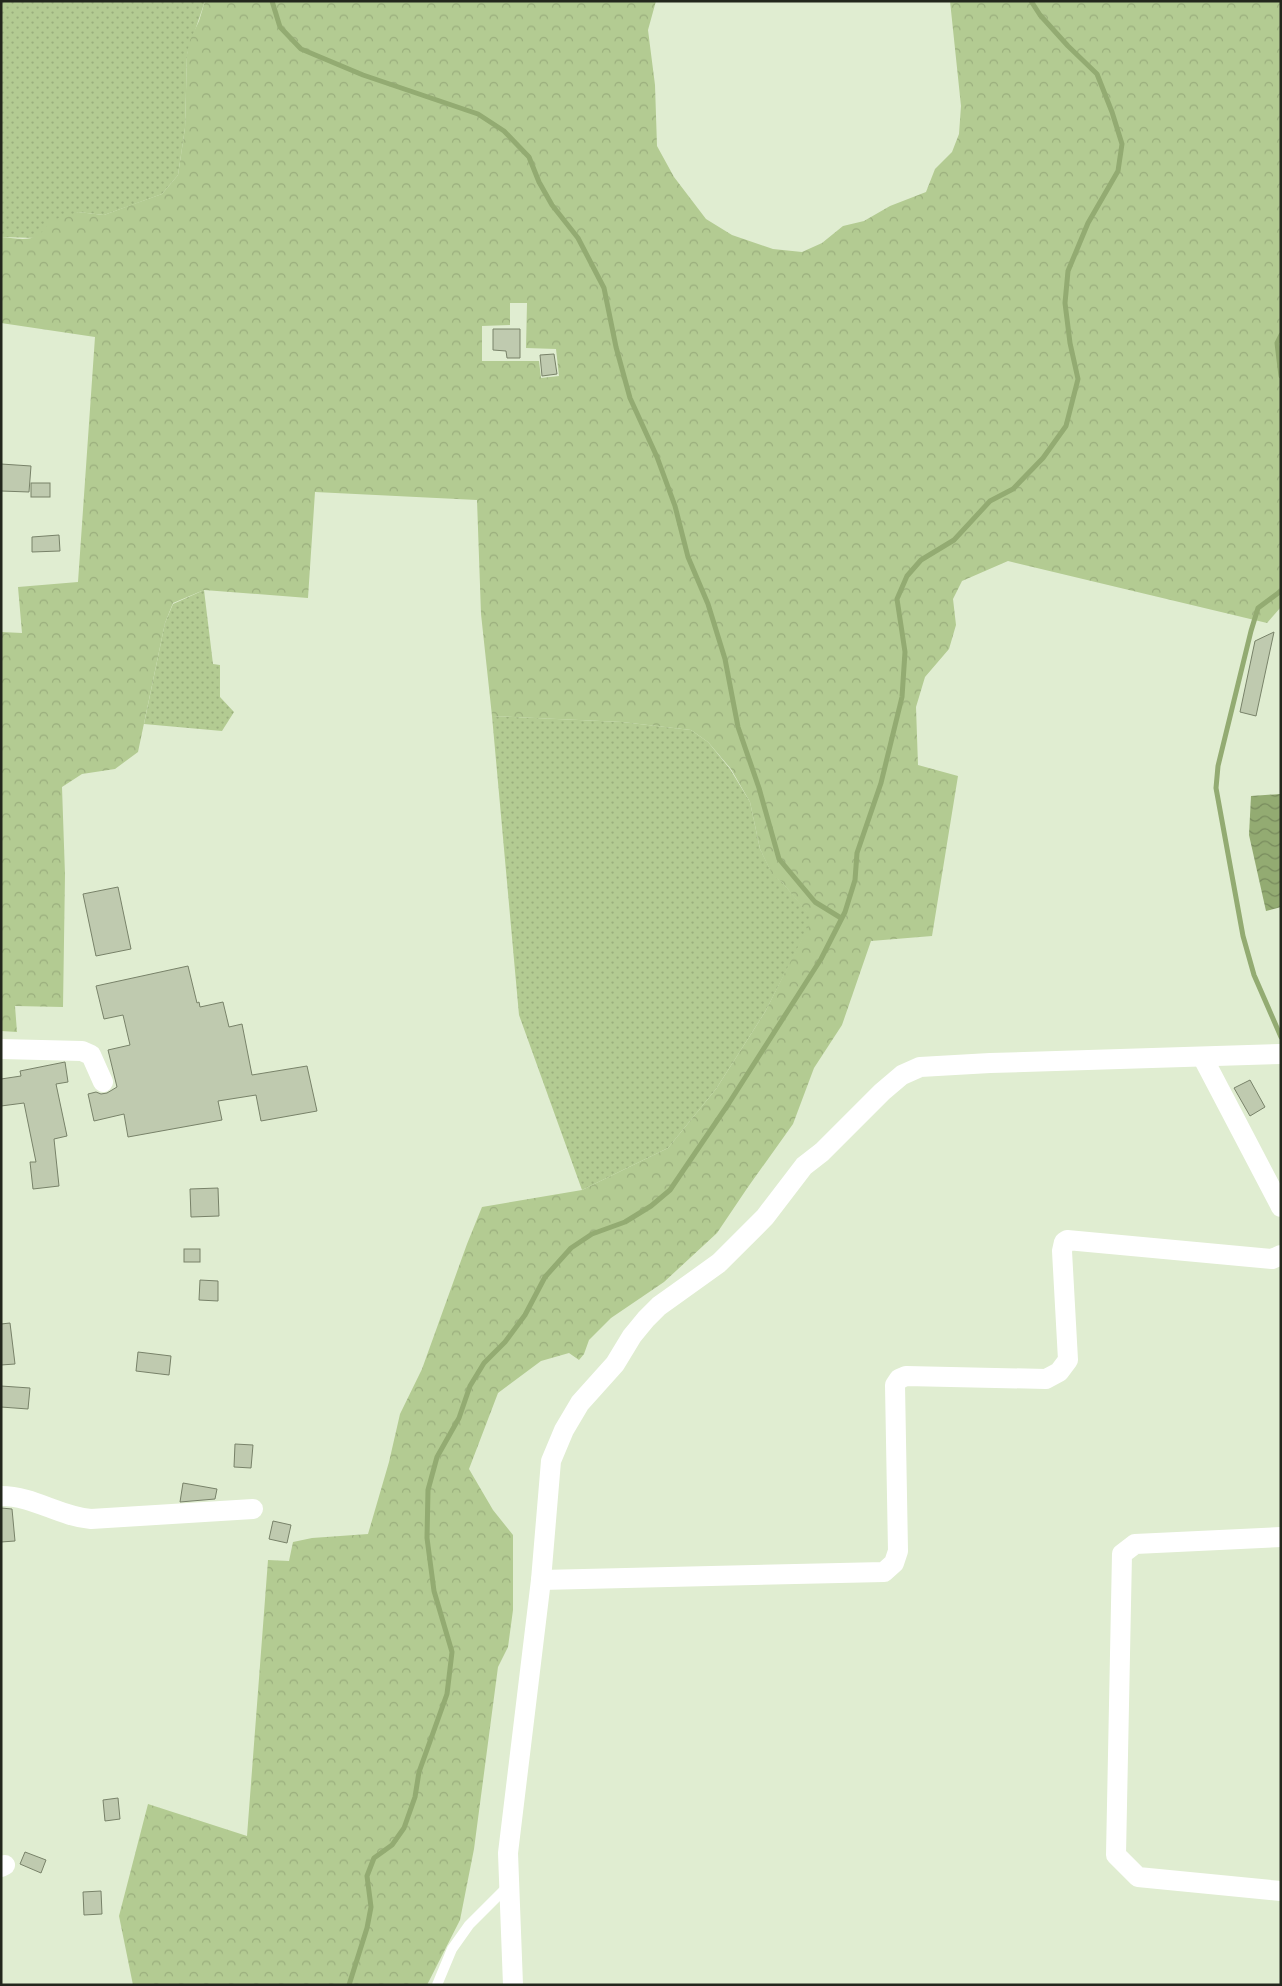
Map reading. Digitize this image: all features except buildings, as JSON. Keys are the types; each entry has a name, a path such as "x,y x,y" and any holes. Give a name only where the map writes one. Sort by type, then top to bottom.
{"street":[{"path":"1,1049 82,1051 91,1055 103,1082"},
{"path":"513,1985 508,1853 541,1580 551,1461 564,1430 580,1403 615,1364 632,1336 646,1319 659,1306 719,1263 765,1217 804,1166 822,1152 882,1092 902,1075 920,1066 1279,1055"},
{"path":"1204,1058 1281,1207"},
{"path":"541,1580 884,1572 894,1563 898,1551 896,1385 899,1379 906,1376 1046,1380 1060,1372 1068,1360 1062,1251 1064,1242 1067,1240 1272,1259 1281,1255"},
{"path":"1,1496 25,1498 68,1516 91,1519 253,1509"},
{"path":"1281,1537 1135,1544 1122,1554 1116,1855 1138,1877 1281,1891"}],"lane":[{"path":"437,1985 452,1949 469,1925 509,1886"}],"green space":[{"path":"1,1 205,1 187,54 185,128 178,175 162,194 104,215 78,212 37,238 1,237"},
{"path":"205,1 656,1 648,30 655,85 657,146 674,177 706,219 732,235 773,249 802,252 822,243 843,226 864,221 890,206 926,192 935,169 952,152 959,134 961,106 950,1 1281,1 1281,607 1267,623 1008,561 962,581 953,599 956,625 949,649 925,677 916,707 918,765 958,776 932,936 871,941 842,1025 814,1068 793,1124 717,1233 664,1282 611,1318 589,1340 584,1354 579,1360 569,1353 541,1361 498,1393 469,1469 493,1510 513,1535 513,1610 508,1647 498,1667 474,1849 460,1920 427,1985 133,1985 119,1916 148,1804 247,1836 268,1560 289,1561 293,1542 312,1538 368,1534 389,1462 400,1414 422,1369 482,1207 582,1190 668,1148 716,1089 765,1012 812,919 782,882 773,876 760,849 750,802 731,769 708,742 691,730 622,722 492,716 481,614 477,500 315,492 308,598 204,590 173,603 165,623 138,752 115,769 82,774 62,787 65,875 63,1007 15,1006 17,1032 1,1031 1,632 22,633 18,587 78,582 95,337 1,323 1,237 23,239 35,237 50,221 78,212 104,215 162,194 178,175 185,128 187,54 190,40 199,21","holes":["510,303 527,303 526,348 556,349 559,376 541,378 539,361 482,361 482,326 510,325"]},
{"path":"204,590 213,664 220,665 220,697 234,712 222,731 144,724 165,623 173,604"},
{"path":"492,716 622,722 691,730 708,742 730,769 750,802 760,849 773,875 782,882 813,919 765,1012 716,1089 668,1148 582,1190 519,1015"}],"water":[{"path":"1281,794 1281,907 1266,911 1249,835 1251,796"}],"waterway":[{"path":"272,1 280,27 301,49 363,75 478,114 504,131 529,157 539,182 552,205 578,238 604,288 616,347 630,398 657,457 675,506 688,557 708,604 725,659 738,727 759,788 779,859 815,902 841,918"},
{"path":"349,1985 367,1928 371,1907 367,1876 374,1858 392,1845 404,1828 415,1797 419,1772 447,1694 452,1652 434,1591 427,1538 428,1490 437,1457 459,1418 470,1386 484,1363 505,1342 525,1315 545,1277 571,1248 592,1234 625,1222 651,1206 670,1190 729,1103 821,959 845,912 855,880 857,853 881,783 902,697 905,652 897,599 907,576 921,560 954,540 990,501 1013,489 1043,458 1066,426 1078,379 1070,343 1065,303 1068,271 1088,223 1118,171 1122,144 1097,74 1068,46 1040,15 1031,1"},
{"path":"1281,335 1277,343 1281,376"},
{"path":"1281,591 1258,608 1218,766 1216,788 1243,936 1254,975 1281,1037"}]}
